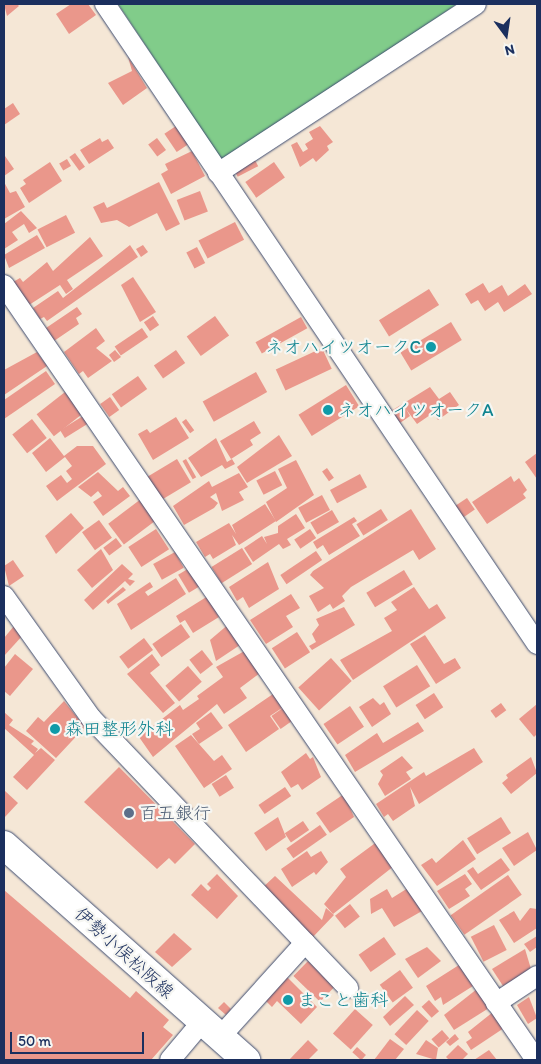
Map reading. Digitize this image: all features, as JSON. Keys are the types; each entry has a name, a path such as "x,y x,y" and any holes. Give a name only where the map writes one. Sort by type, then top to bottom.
{"main road":[{"name":"伊勢小俣松阪線","path":"4,845 246,1060"}],"street":[{"path":"105,4 537,644"},
{"path":"218,173 476,4"},
{"path":"4,285 536,1060"},
{"path":"4,596 91,718 348,988"},
{"path":"170,1060 210,1030 305,943"},
{"path":"496,1003 537,976"}],"green space":[{"path":"118,4 457,4 223,162"}],"building":[{"path":"4,4 17,4 19,6 7,16"},
{"path":"71,4 88,4 96,15 69,34 56,14"},
{"path":"128,57 147,88 123,105 108,83 132,71"},
{"path":"13,103 20,114 4,125 4,109"},
{"path":"176,126 188,144 177,152 164,134"},
{"path":"320,126 333,142 327,146 329,150 316,162 313,158 300,167 291,145 297,142 303,152 308,149 305,144 313,139 309,132"},
{"path":"100,138 102,142 108,139 114,148 89,164 80,150"},
{"path":"157,138 166,150 157,157 148,145"},
{"path":"192,151 205,176 171,194 161,174 168,170 165,164"},
{"path":"75,153 85,167 79,171 69,157"},
{"path":"4,157 14,169 4,176"},
{"path":"67,159 71,166 63,170 59,164"},
{"path":"255,160 258,166 238,177 235,170"},
{"path":"50,162 62,181 29,203 20,188 26,184 23,180"},
{"path":"274,162 285,178 256,198 245,182"},
{"path":"4,182 10,193 16,191 25,207 4,219"},
{"path":"159,182 180,224 166,231 157,213 129,227 117,220 101,223 93,207 104,202 107,208"},
{"path":"200,191 208,212 185,220 177,200"},
{"path":"21,211 37,228 29,233 24,224 12,232 18,240 4,249 4,224"},
{"path":"66,215 75,233 47,247 37,230"},
{"path":"235,222 244,240 208,258 198,241"},
{"path":"37,235 45,248 9,268 4,255"},
{"path":"90,237 103,256 67,280 73,289 66,294 60,285 29,305 13,282 20,278 23,282 47,262 53,271"},
{"path":"130,245 138,257 47,321 44,317 40,319 33,308 58,291 63,298"},
{"path":"143,245 148,252 141,257 136,249"},
{"path":"197,247 205,263 194,268 186,252"},
{"path":"133,277 156,312 140,322 121,285"},
{"path":"483,283 489,293 502,285 508,296 525,284 532,294 504,312 498,302 485,311 478,300 471,304 465,294"},
{"path":"429,289 439,305 389,336 379,320"},
{"path":"77,307 82,314 76,318 79,324 54,341 46,328"},
{"path":"153,316 159,325 150,331 144,322"},
{"path":"215,316 229,335 201,356 187,337"},
{"path":"301,317 307,328 262,354 256,342"},
{"name":"ネオハイツオークC","path":"451,322 462,340 411,370 400,352"},
{"path":"96,328 105,341 96,348 112,361 88,378 83,371 79,374 64,352"},
{"path":"142,328 148,337 121,356 115,346"},
{"path":"322,348 332,369 285,390 276,370"},
{"path":"115,350 121,357 114,362 109,355"},
{"path":"176,350 185,363 163,379 154,365"},
{"path":"37,352 47,366 4,395 4,370"},
{"path":"46,371 55,384 4,419 4,400"},
{"path":"256,372 267,392 214,422 203,402"},
{"path":"138,376 147,389 121,407 112,394"},
{"name":"ネオハイツオークA","path":"346,385 359,406 312,436 299,415"},
{"path":"430,387 439,399 450,392 459,405 438,420 433,413 417,424 406,409 410,416 400,423 391,411"},
{"path":"65,392 82,414 54,436 37,414"},
{"path":"110,397 119,410 109,417 100,404"},
{"path":"83,416 88,424 65,438 60,430"},
{"path":"176,417 189,438 153,460 138,434 147,429 150,433"},
{"path":"32,419 47,438 27,453 12,434"},
{"path":"186,419 194,430 190,433 182,422"},
{"path":"254,421 261,433 250,440 253,445 231,459 220,441"},
{"path":"279,435 292,456 247,483 237,467"},
{"path":"50,438 64,456 77,446 93,446 106,464 57,501 46,486 61,475 67,483 72,479 66,471 72,466 65,457 46,472 32,453"},
{"path":"216,438 227,462 232,459 235,464 225,469 222,465 201,477 188,458"},
{"path":"537,453 537,479 525,462"},
{"path":"177,459 191,482 162,500 148,477"},
{"path":"186,459 196,477 193,479 183,461"},
{"path":"296,460 314,495 276,522 266,502 287,488 278,469"},
{"path":"327,468 334,478 329,481 322,471"},
{"path":"275,471 282,485 264,495 256,481"},
{"path":"98,472 118,491 123,487 130,496 103,516 93,502 102,496 98,491 91,497 78,487"},
{"path":"239,473 248,487 239,492 244,500 222,511 216,493 210,497 218,503 214,508 184,525 173,506 209,481 212,487"},
{"path":"360,474 367,487 337,503 330,490"},
{"path":"511,476 514,482 519,478 527,490 523,494 526,498 487,524 472,502"},
{"path":"322,495 330,510 306,523 298,508"},
{"path":"467,498 475,510 463,517 455,506"},
{"path":"141,499 157,520 124,544 108,524"},
{"path":"265,504 276,521 239,545 232,535 236,545 213,559 210,554 205,557 196,542 229,523 236,534 232,525"},
{"path":"381,509 388,520 363,535 356,524"},
{"path":"411,509 436,549 419,560 413,550 351,587 342,596 345,601 333,609 330,604 318,612 309,596 324,588 310,575 313,571"},
{"path":"332,510 339,522 317,535 310,522"},
{"path":"71,513 84,528 56,554 45,536"},
{"path":"296,514 305,528 287,539 291,545 283,549 279,544 253,562 244,548 262,536 267,544 264,537 278,533 278,526"},
{"path":"354,517 357,521 352,524 360,536 329,555 323,545 317,549 313,542"},
{"path":"99,520 112,538 95,550 82,532"},
{"path":"156,529 169,549 141,567 128,547"},
{"path":"310,529 316,538 300,549 294,540"},
{"path":"116,538 122,546 109,556 103,548"},
{"path":"242,548 252,564 222,583 211,567"},
{"path":"101,549 113,570 92,588 77,570"},
{"path":"316,551 322,560 287,584 280,575"},
{"path":"175,552 184,568 162,580 153,564"},
{"path":"13,560 24,576 9,586 4,566"},
{"path":"268,562 279,589 249,608 243,597 237,601 229,587"},
{"path":"122,564 133,574 128,579 135,581 130,586 125,581 93,610 84,600"},
{"path":"191,567 202,585 189,593 178,575"},
{"path":"404,570 413,585 375,607 366,593"},
{"path":"176,578 186,594 131,630 117,604 150,582 153,587 145,592 148,596"},
{"path":"123,587 126,590 108,604 106,601"},
{"path":"414,587 429,609 437,604 446,618 353,680 340,660 392,631 384,618 397,610 391,602"},
{"path":"291,594 300,608 286,616 293,627 266,644 250,620"},
{"path":"208,596 219,617 193,633 185,620 180,623 176,616"},
{"path":"344,607 355,625 312,650 309,646 316,642 312,634 319,625 316,619"},
{"path":"230,623 243,643 216,661 210,640"},
{"path":"181,624 190,637 162,657 152,644"},
{"path":"14,626 23,635 4,656 4,638"},
{"path":"297,632 310,652 285,668 272,648"},
{"path":"425,635 444,664 455,658 461,668 436,684 410,644"},
{"path":"144,638 153,650 128,669 119,657"},
{"path":"248,649 260,673 240,688 247,698 224,714 217,704 153,757 139,737 180,705 183,710 199,699 197,696 223,677 216,667"},
{"path":"202,650 213,664 200,674 189,660"},
{"path":"15,654 33,669 10,696 4,691 4,668"},
{"path":"152,654 160,665 150,673 175,703 163,713 127,674"},
{"path":"331,658 352,681 319,710 298,687"},
{"path":"417,665 430,686 396,707 383,686"},
{"path":"188,666 202,682 179,702 165,686"},
{"path":"434,693 443,707 425,719 416,705"},
{"path":"273,694 282,708 270,716 279,729 246,752 228,725"},
{"path":"373,698 380,705 384,702 391,714 372,727 359,707"},
{"name":"森田整形外科","path":"64,701 85,727 56,758 26,731 38,717 44,722"},
{"path":"501,703 506,710 496,718 490,711"},
{"path":"537,704 537,734 534,737 519,719"},
{"path":"287,705 296,718 281,729 271,716"},
{"path":"350,706 364,727 337,745 323,724"},
{"path":"4,712 13,720 9,725 34,741 31,744 38,749 35,753 41,748 55,760 27,790 13,777 34,755 4,728"},
{"path":"211,712 223,728 199,744 192,734 200,729 196,723"},
{"path":"418,722 424,731 355,772 345,755 377,733 383,743"},
{"path":"191,735 214,761 222,755 232,769 204,788 175,746"},
{"path":"474,748 483,762 419,804 410,787 415,806 393,821 388,814 384,817 376,804 424,772 426,776"},
{"path":"306,753 310,759 313,757 321,777 302,790 298,784 291,788 281,772"},
{"path":"402,756 413,768 406,772 411,779 385,796 378,784 383,775 380,771"},
{"path":"531,757 537,773 511,794 502,783 508,778 506,775"},
{"name":"百五銀行","path":"119,767 195,844 175,864 169,858 157,869 84,802"},
{"path":"226,775 234,788 220,797 212,784"},
{"path":"285,787 291,796 265,814 258,805"},
{"path":"4,790 18,803 4,818"},
{"path":"344,794 354,817 330,833 316,813"},
{"path":"278,817 286,837 266,851 254,833"},
{"path":"501,817 511,833 477,854 467,838"},
{"path":"303,821 309,830 291,842 285,833"},
{"path":"320,825 327,835 293,858 286,849"},
{"path":"528,832 537,850 514,866 502,848"},
{"path":"463,840 476,859 437,886 421,865 432,858 436,863"},
{"path":"378,841 394,866 333,914 324,904 346,877 340,869"},
{"path":"307,851 311,857 321,851 328,862 316,875 314,872 292,887 281,869"},
{"path":"501,858 510,870 481,890 467,871 473,867 478,874"},
{"path":"217,874 238,896 217,919 191,895 201,884 208,891 211,888 207,884"},
{"path":"465,874 472,884 465,889 470,896 449,909 437,891"},
{"path":"508,875 522,895 464,935 451,915"},
{"path":"275,876 322,920 326,908 334,915 311,939 261,889"},
{"path":"408,888 422,911 394,927 382,908 371,914 370,899 387,889 392,898"},
{"path":"4,890 130,998 136,991 169,1020 163,1027 173,1035 151,1060 4,1060"},
{"path":"350,904 360,917 345,928 335,916"},
{"path":"530,908 537,909 537,928 514,943 499,920 514,911 520,921"},
{"path":"494,925 507,950 484,962 471,937"},
{"path":"174,933 192,949 172,967 155,952"},
{"path":"537,936 537,947 530,952 524,944"},
{"path":"384,937 396,954 371,972 359,955"},
{"path":"427,947 441,961 418,978 405,959"},
{"path":"525,949 531,969 503,986 492,969"},
{"path":"308,961 335,987 320,1002 293,976"},
{"path":"459,965 473,986 443,1005 441,997 435,1001 426,986"},
{"path":"400,970 413,988 393,1002 380,985"},
{"name":"まこと歯科","path":"287,977 317,1007 301,1024 277,1001 272,1007 265,1000"},
{"path":"477,989 489,1008 454,1030 444,1015"},
{"path":"405,996 414,1005 390,1026 383,1017"},
{"path":"529,997 537,1018 528,1024 517,1005"},
{"path":"429,1000 439,1011 432,1018 422,1007"},
{"path":"224,1002 231,1009 226,1015 218,1008"},
{"path":"355,1009 373,1025 351,1050 333,1034"},
{"path":"417,1010 429,1021 406,1045 394,1034"},
{"path":"493,1012 504,1028 471,1050 466,1042 472,1038 468,1032"},
{"path":"442,1030 449,1038 439,1047 431,1039"},
{"path":"455,1034 459,1039 450,1046 446,1042"},
{"path":"390,1039 404,1049 395,1060 374,1060"},
{"path":"308,1040 318,1050 308,1060 289,1060"},
{"path":"426,1040 438,1048 436,1060 416,1054"},
{"path":"458,1045 468,1054 462,1060 449,1060 446,1057"},
{"path":"357,1047 366,1055 361,1060 352,1052"},
{"path":"489,1050 497,1060 474,1060"}],"place":[{"name":"ネオハイツオークC","path":"431,347"},
{"name":"ネオハイツオークA","path":"328,410"},
{"name":"森田整形外科","path":"55,729"},
{"name":"百五銀行","path":"129,813"},
{"name":"まこと歯科","path":"288,1000"}]}
